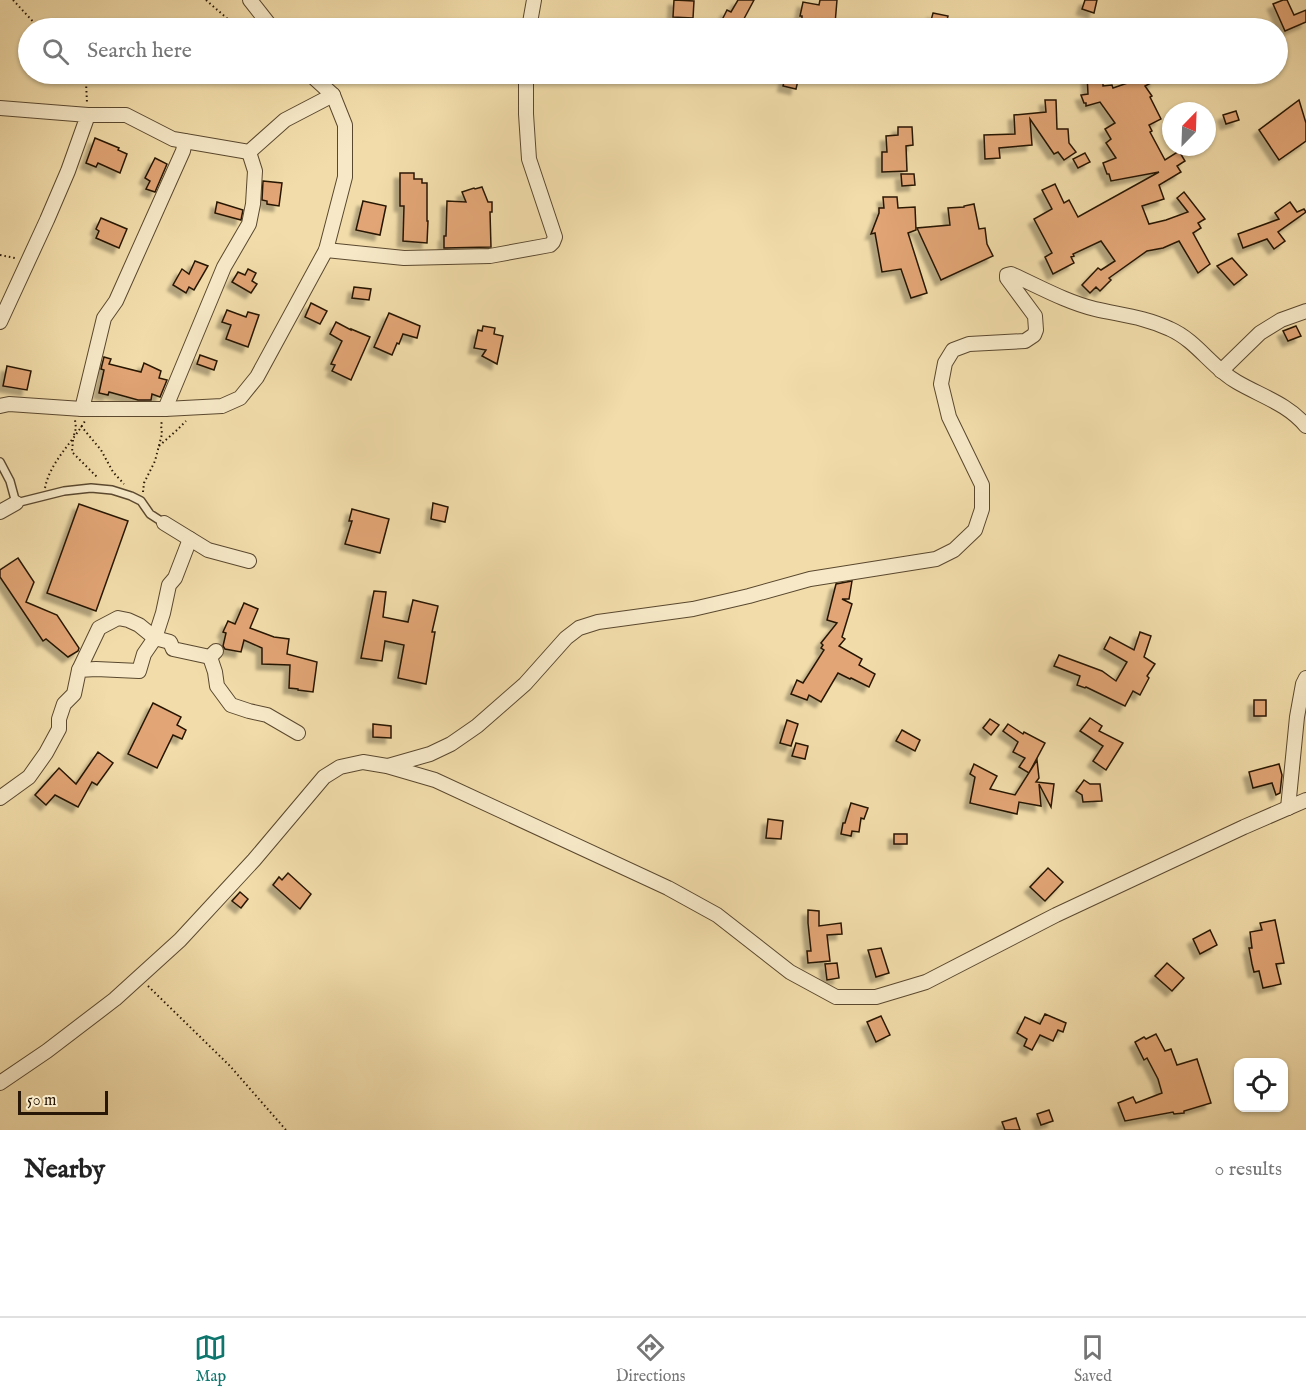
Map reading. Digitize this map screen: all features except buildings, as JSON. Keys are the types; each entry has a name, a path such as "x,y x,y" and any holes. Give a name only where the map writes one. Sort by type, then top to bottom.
{"street":[{"path":"250,0 264,18"},
{"path":"531,18 534,0"},
{"path":"0,406 9,404 165,409 222,405 240,398 257,377 326,250 345,177 345,125 333,95 321,84"},
{"path":"326,250 404,258 490,256 550,245 555,237 529,159 526,84"},
{"path":"249,152 285,120 333,95"},
{"path":"0,108 88,115 126,115 172,139 249,152"},
{"path":"0,322 68,171 88,115"},
{"path":"83,408 104,318 116,301 183,151 185,141"},
{"path":"165,409 225,267 249,224 255,171 249,152"},
{"path":"387,766 430,754 451,744 477,726 525,684 566,638 579,628 598,622 693,609 810,579 936,559 954,550 975,530 982,509 982,486 949,417 941,384 945,363 952,350 969,344 1025,341 1034,335 1035,316 1007,278 1007,274 1073,302 1094,309 1149,320 1172,330 1198,348 1221,371 1236,382 1283,405 1306,426"},
{"path":"1221,371 1260,333 1281,320 1306,311"},
{"path":"0,512 16,503"},
{"path":"164,523 208,550 249,561"},
{"path":"80,670 139,671 144,654 155,638 169,585 175,578 190,539"},
{"path":"0,798 29,777 46,753 59,729 59,719 64,704 74,694 80,670 99,628 118,618 139,625 155,638 170,642 173,649 213,654 217,686 231,705 267,715 298,733"},
{"path":"1288,808 1297,717 1306,678"},
{"path":"0,1083 115,999 180,940 254,860 324,777 340,767 363,762 387,766 435,780 668,888 717,915 790,972 836,997 876,997 926,982 1056,915 1306,800"}],"lane":[{"path":"0,462 10,481 16,503 44,495 82,489 112,490 141,501 150,514 164,523"}],"path":[{"path":"13,0 30,18"},
{"path":"206,0 227,18"},
{"path":"86,84 88,115"},
{"path":"44,495 47,477 81,426 83,408"},
{"path":"83,408 73,438 72,452 97,477 103,489"},
{"path":"158,446 188,419 189,408"},
{"path":"141,501 144,483 155,461 165,409"},
{"path":"81,426 101,450 112,472 132,496"},
{"path":"139,977 230,1066 286,1130"}]}
